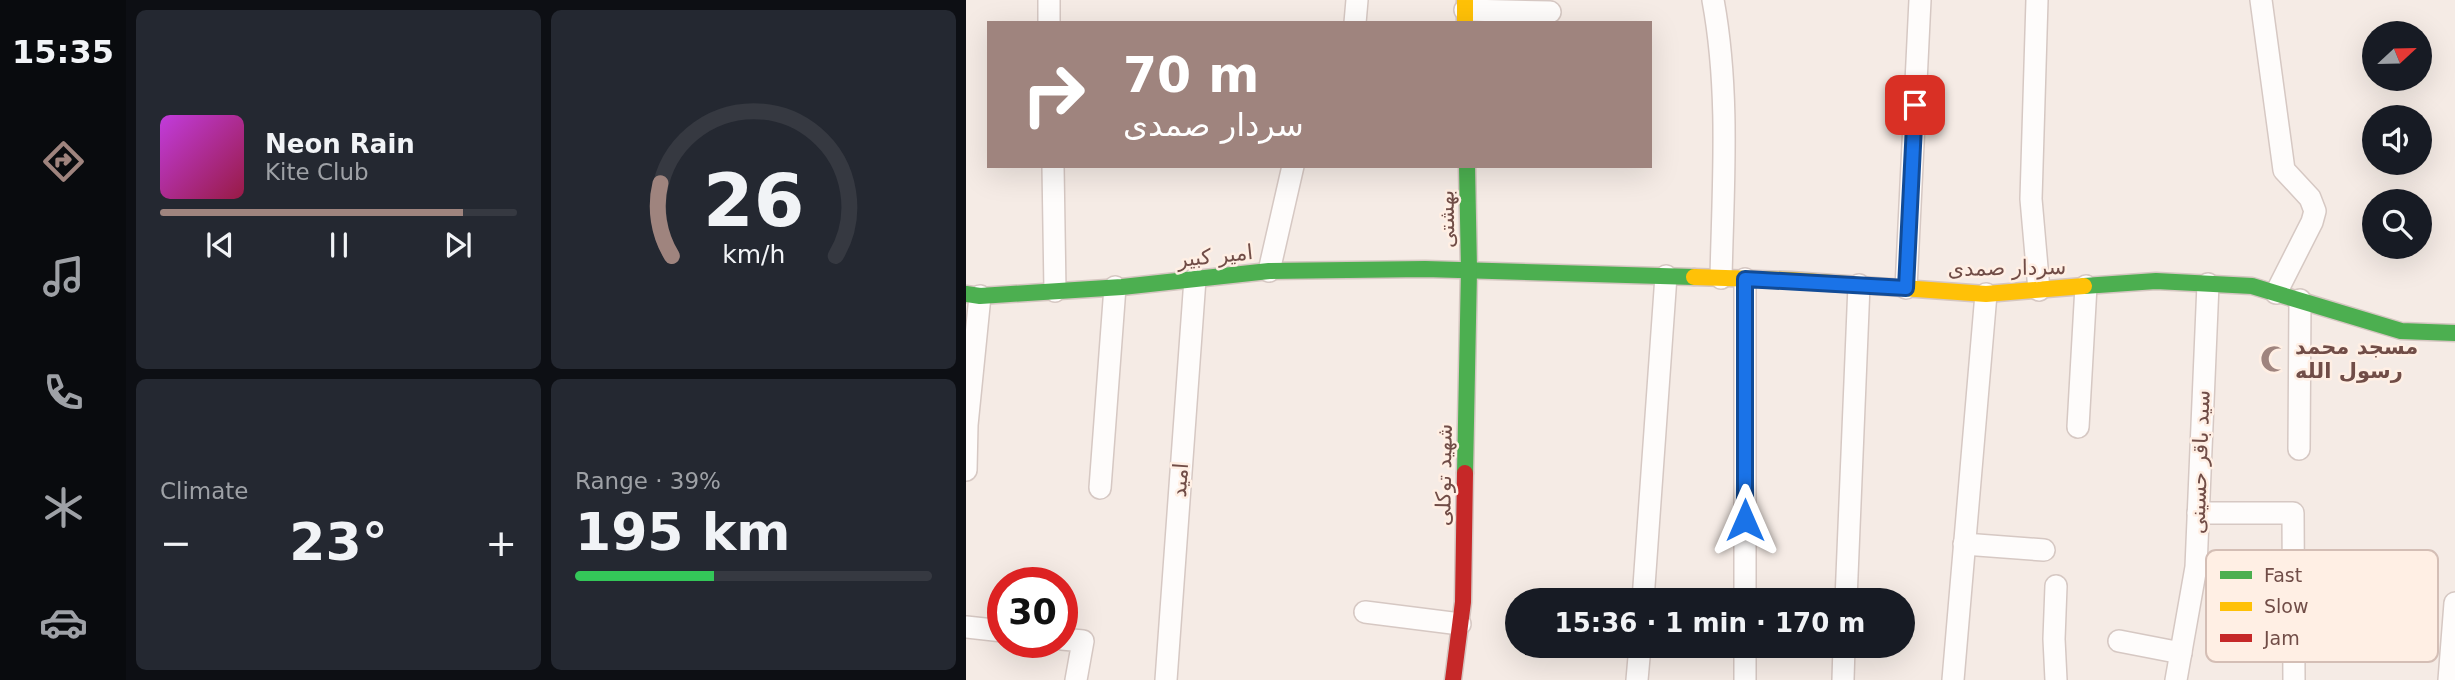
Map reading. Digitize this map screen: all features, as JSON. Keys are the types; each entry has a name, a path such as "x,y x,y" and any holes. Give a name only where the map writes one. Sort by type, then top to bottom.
{"street":[{"path":"1049,0 1049,21"},
{"path":"1355,21 1357,0"},
{"path":"1713,0 1721,45 1724,89 1721,278"},
{"path":"1906,288 1920,0"},
{"path":"2037,0 2031,199 2039,290"},
{"path":"2261,0 2284,170 2309,198 2315,211 2276,293"},
{"path":"1465,11 1550,12"},
{"path":"1052,168 1055,291"},
{"path":"1269,271 1293,168"},
{"name":"بهشتی","path":"1468,168 1469,270"},
{"name":"سردار صمدی","path":"1469,270 1745,279 1986,294 2156,281 2252,286 2402,331 2455,333"},
{"name":"امیر کبیر","path":"973,295 1115,287 1269,271 1469,270"},
{"name":"شهید توکلی","path":"1453,680 1463,588 1469,270"},
{"path":"1644,588 1666,276"},
{"name":"امید","path":"1166,680 1195,279"},
{"path":"1745,279 1745,588"},
{"name":"سید باقر حسینی","path":"2176,680 2196,567 2208,284"},
{"path":"1846,588 1859,285"},
{"path":"2078,427 2086,286"},
{"path":"1100,488 1115,287"},
{"path":"1953,680 1986,294"},
{"path":"966,470 973,295"},
{"path":"2298,449 2300,300"},
{"path":"2198,513 2293,513 2293,550"},
{"path":"1964,544 2044,550"},
{"path":"2056,586 2056,680"},
{"path":"2449,680 2455,603"},
{"path":"1365,612 1460,624"},
{"path":"966,627 987,629"},
{"path":"1076,680 1083,641 1078,641"},
{"path":"2119,641 2181,653"},
{"path":"1637,680 1639,658"},
{"path":"1745,658 1745,680"},
{"path":"1843,680 1844,658"},
{"path":"2294,662 2294,680"}],"traffic: fast":[{"path":"1465,473 1469,270 1467,168"},
{"path":"966,294 980,296 1122,287 1269,271 1425,269 1694,277"},
{"path":"2084,286 2156,281 2252,286 2401,331 2455,333"}],"traffic: slow":[{"path":"1465,0 1465,21"},
{"path":"1694,277 1791,280 1986,294 2084,286"}],"traffic: jam":[{"path":"1453,680 1463,602 1465,473"}],"place":[{"name":"مسجد محمد رسول الله","path":"2274,359"}],"route":[{"path":"1745,520 1745,279 1906,288 1915,105"}]}
